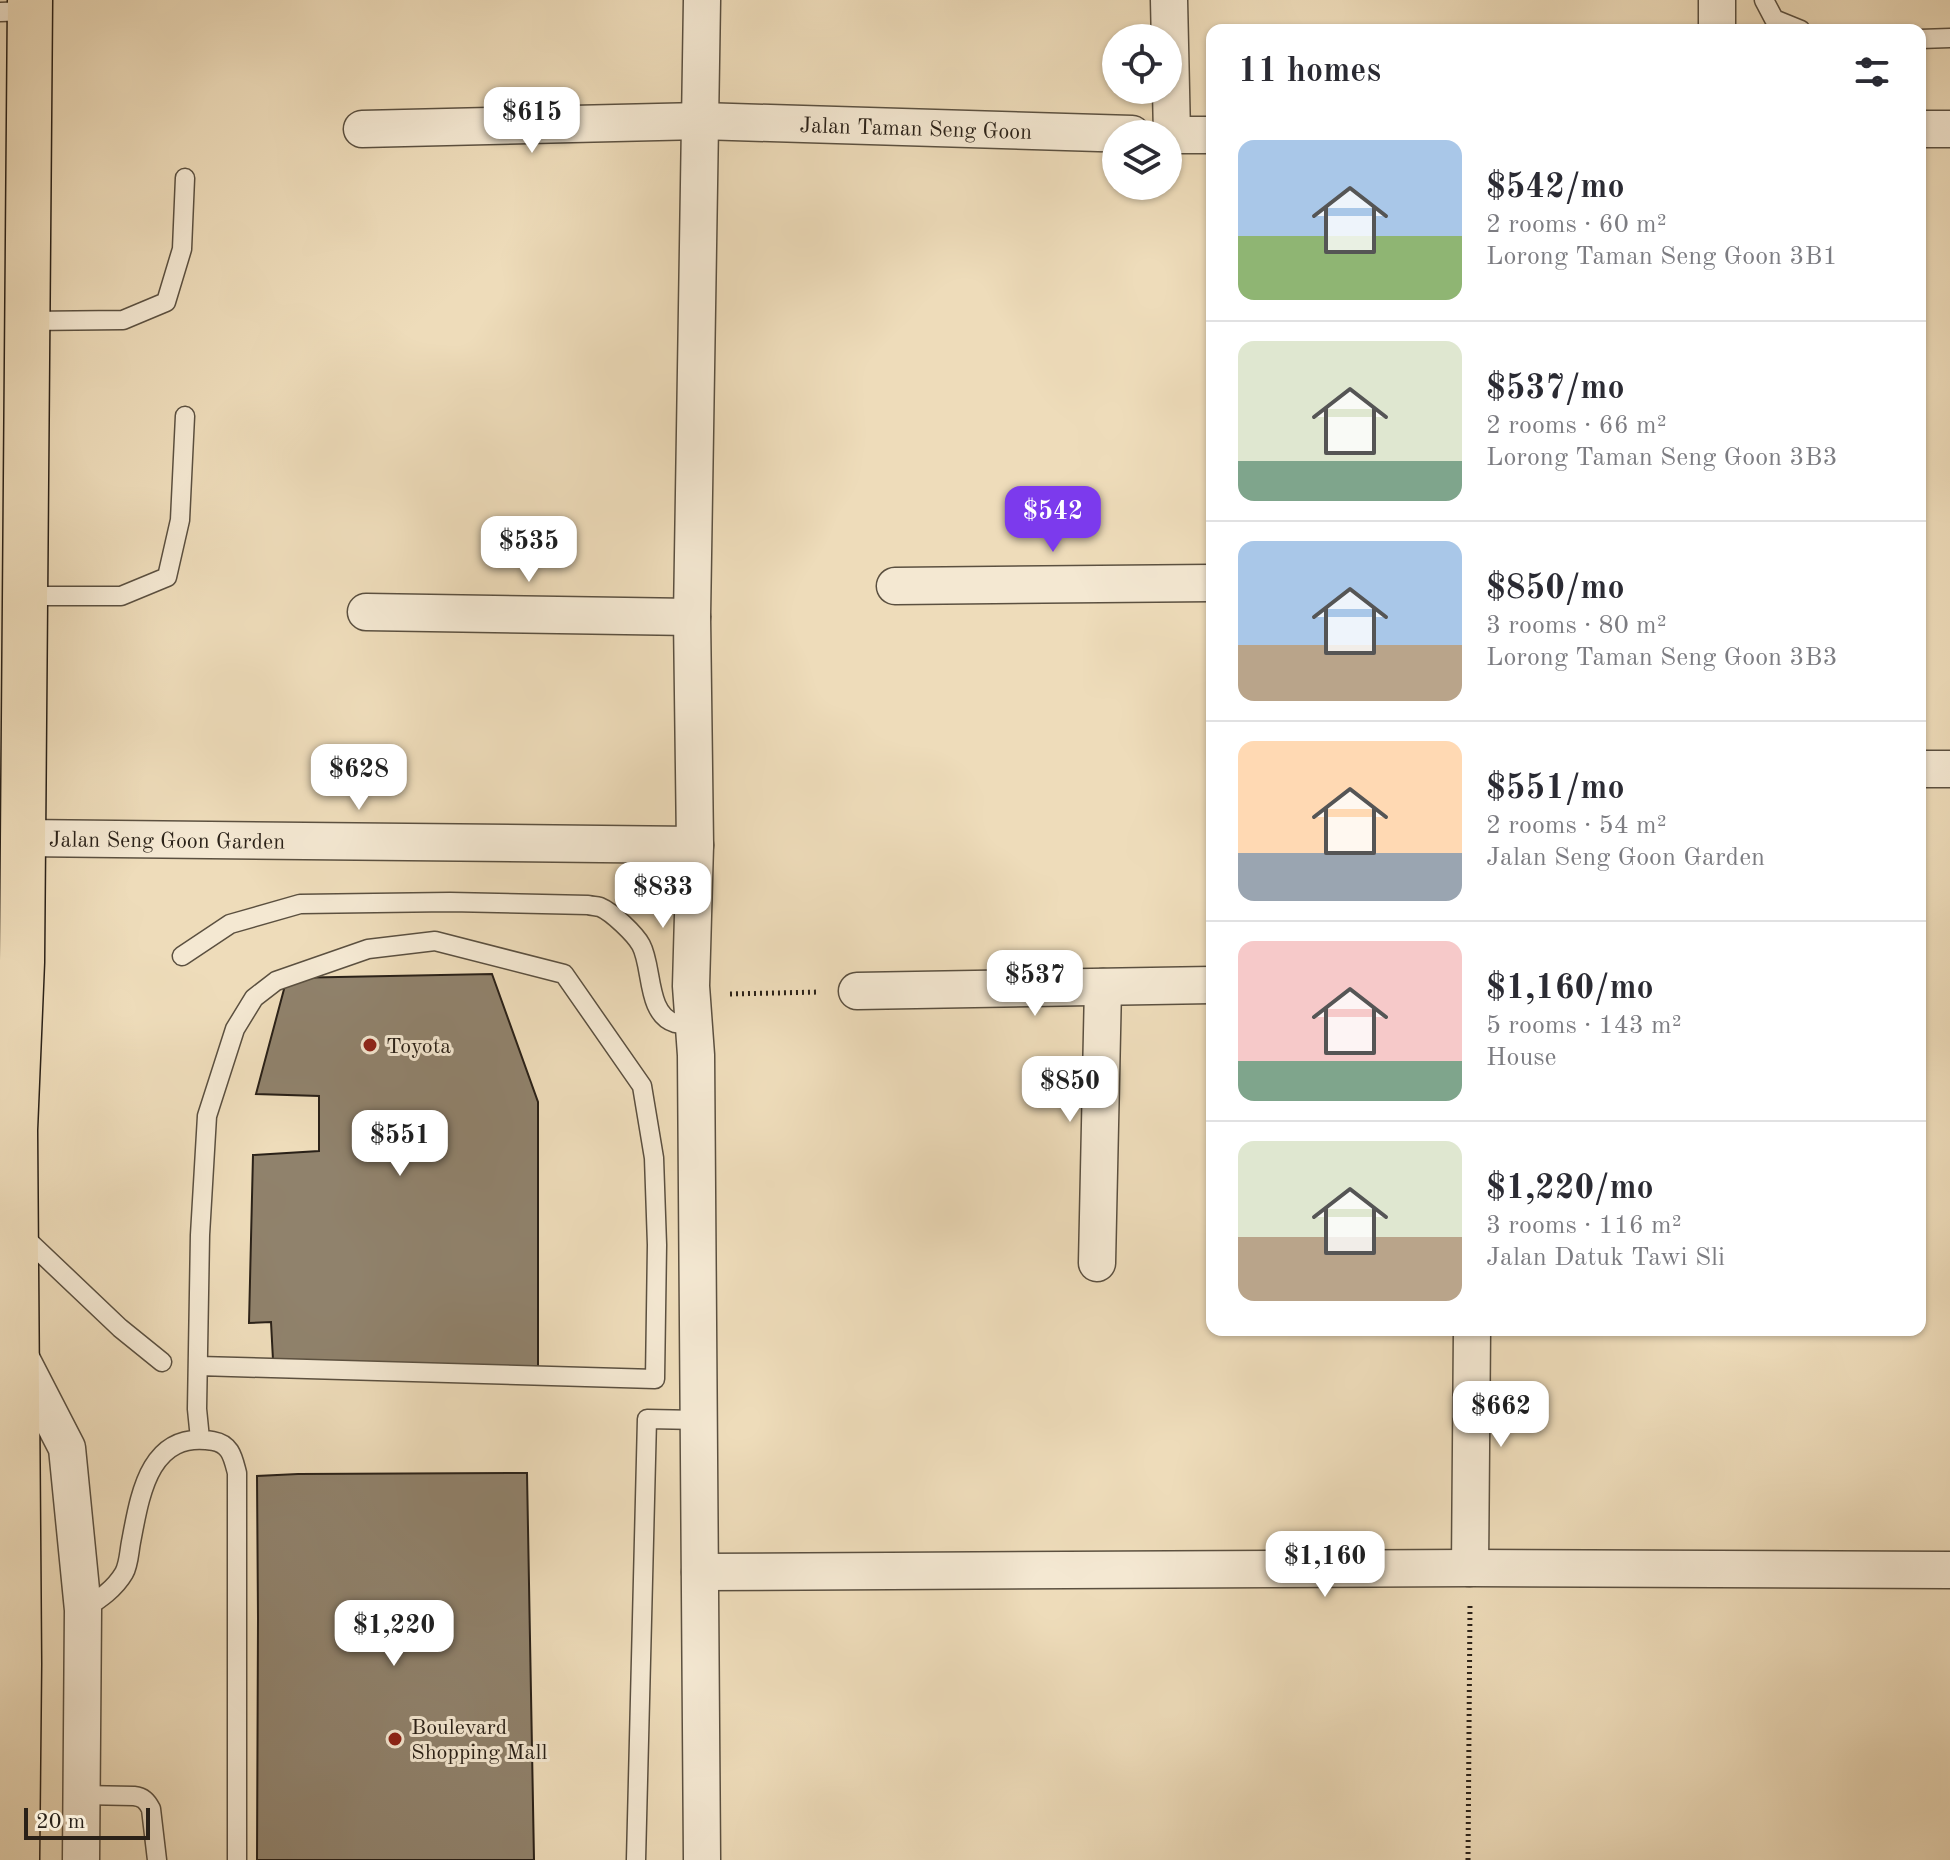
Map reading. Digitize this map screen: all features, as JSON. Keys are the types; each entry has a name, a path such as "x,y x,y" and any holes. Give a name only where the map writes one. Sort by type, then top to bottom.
{"highway":[{"path":"17,1860 9,1754 9,1479 16,1350 16,1228 7,1125 22,962 25,596 14,322 20,8"}],"street":[{"path":"702,0 692,617 695,845 692,1008 696,1055 702,1860"},
{"path":"1169,0 1170,120"},
{"path":"1717,0 1717,24"},
{"name":"Jalan Taman Seng Goon","path":"362,129 701,121 1102,133"},
{"path":"1926,129 1950,129"},
{"path":"1182,135 1206,135"},
{"path":"895,586 1206,583"},
{"path":"366,612 692,617"},
{"path":"1926,769 1950,769"},
{"name":"Jalan Seng Goon Garden","path":"23,838 695,845"},
{"path":"857,991 1206,985"},
{"path":"1097,1263 1103,987"},
{"path":"1470,1568 1472,1336"},
{"path":"16,1350 67,1448 83,1610 81,1860"},
{"path":"700,1572 1470,1568 1950,1570"}],"lane":[{"path":"1764,0 1774,19 1786,24"},
{"path":"1926,39 1950,38"},
{"path":"14,322 123,320 166,302 182,249 185,178"},
{"path":"25,596 121,596 167,577 180,520 185,416"},
{"path":"182,956 230,924 300,904 450,902 588,905 602,908 621,921 642,946 654,996 664,1017 677,1024 692,1008"},
{"path":"199,1366 655,1379 657,1245 654,1158 642,1086 564,974 435,941 368,949 276,981 254,998 235,1029 207,1116 200,1235 197,1409 200,1439"},
{"path":"16,1228 120,1328 162,1362"},
{"path":"636,1860 647,1419 699,1420"},
{"path":"83,1610 108,1593 125,1571 136,1514 151,1467 175,1445 200,1439 222,1442 232,1453 237,1473 237,1860"},
{"path":"81,1795 141,1797 151,1809 157,1860"}],"path":[{"path":"692,1008 857,991"},
{"path":"1468,1860 1470,1568"}],"building":[{"path":"492,974 538,1102 538,1368 273,1360 271,1322 249,1323 253,1155 319,1151 319,1096 256,1094 287,978"},
{"name":"Boulevard Shopping Mall","path":"527,1473 534,1860 257,1860 257,1476"}],"place":[{"name":"Toyota","path":"370,1045"},
{"name":"Boulevard Shopping Mall","path":"395,1739"}]}
